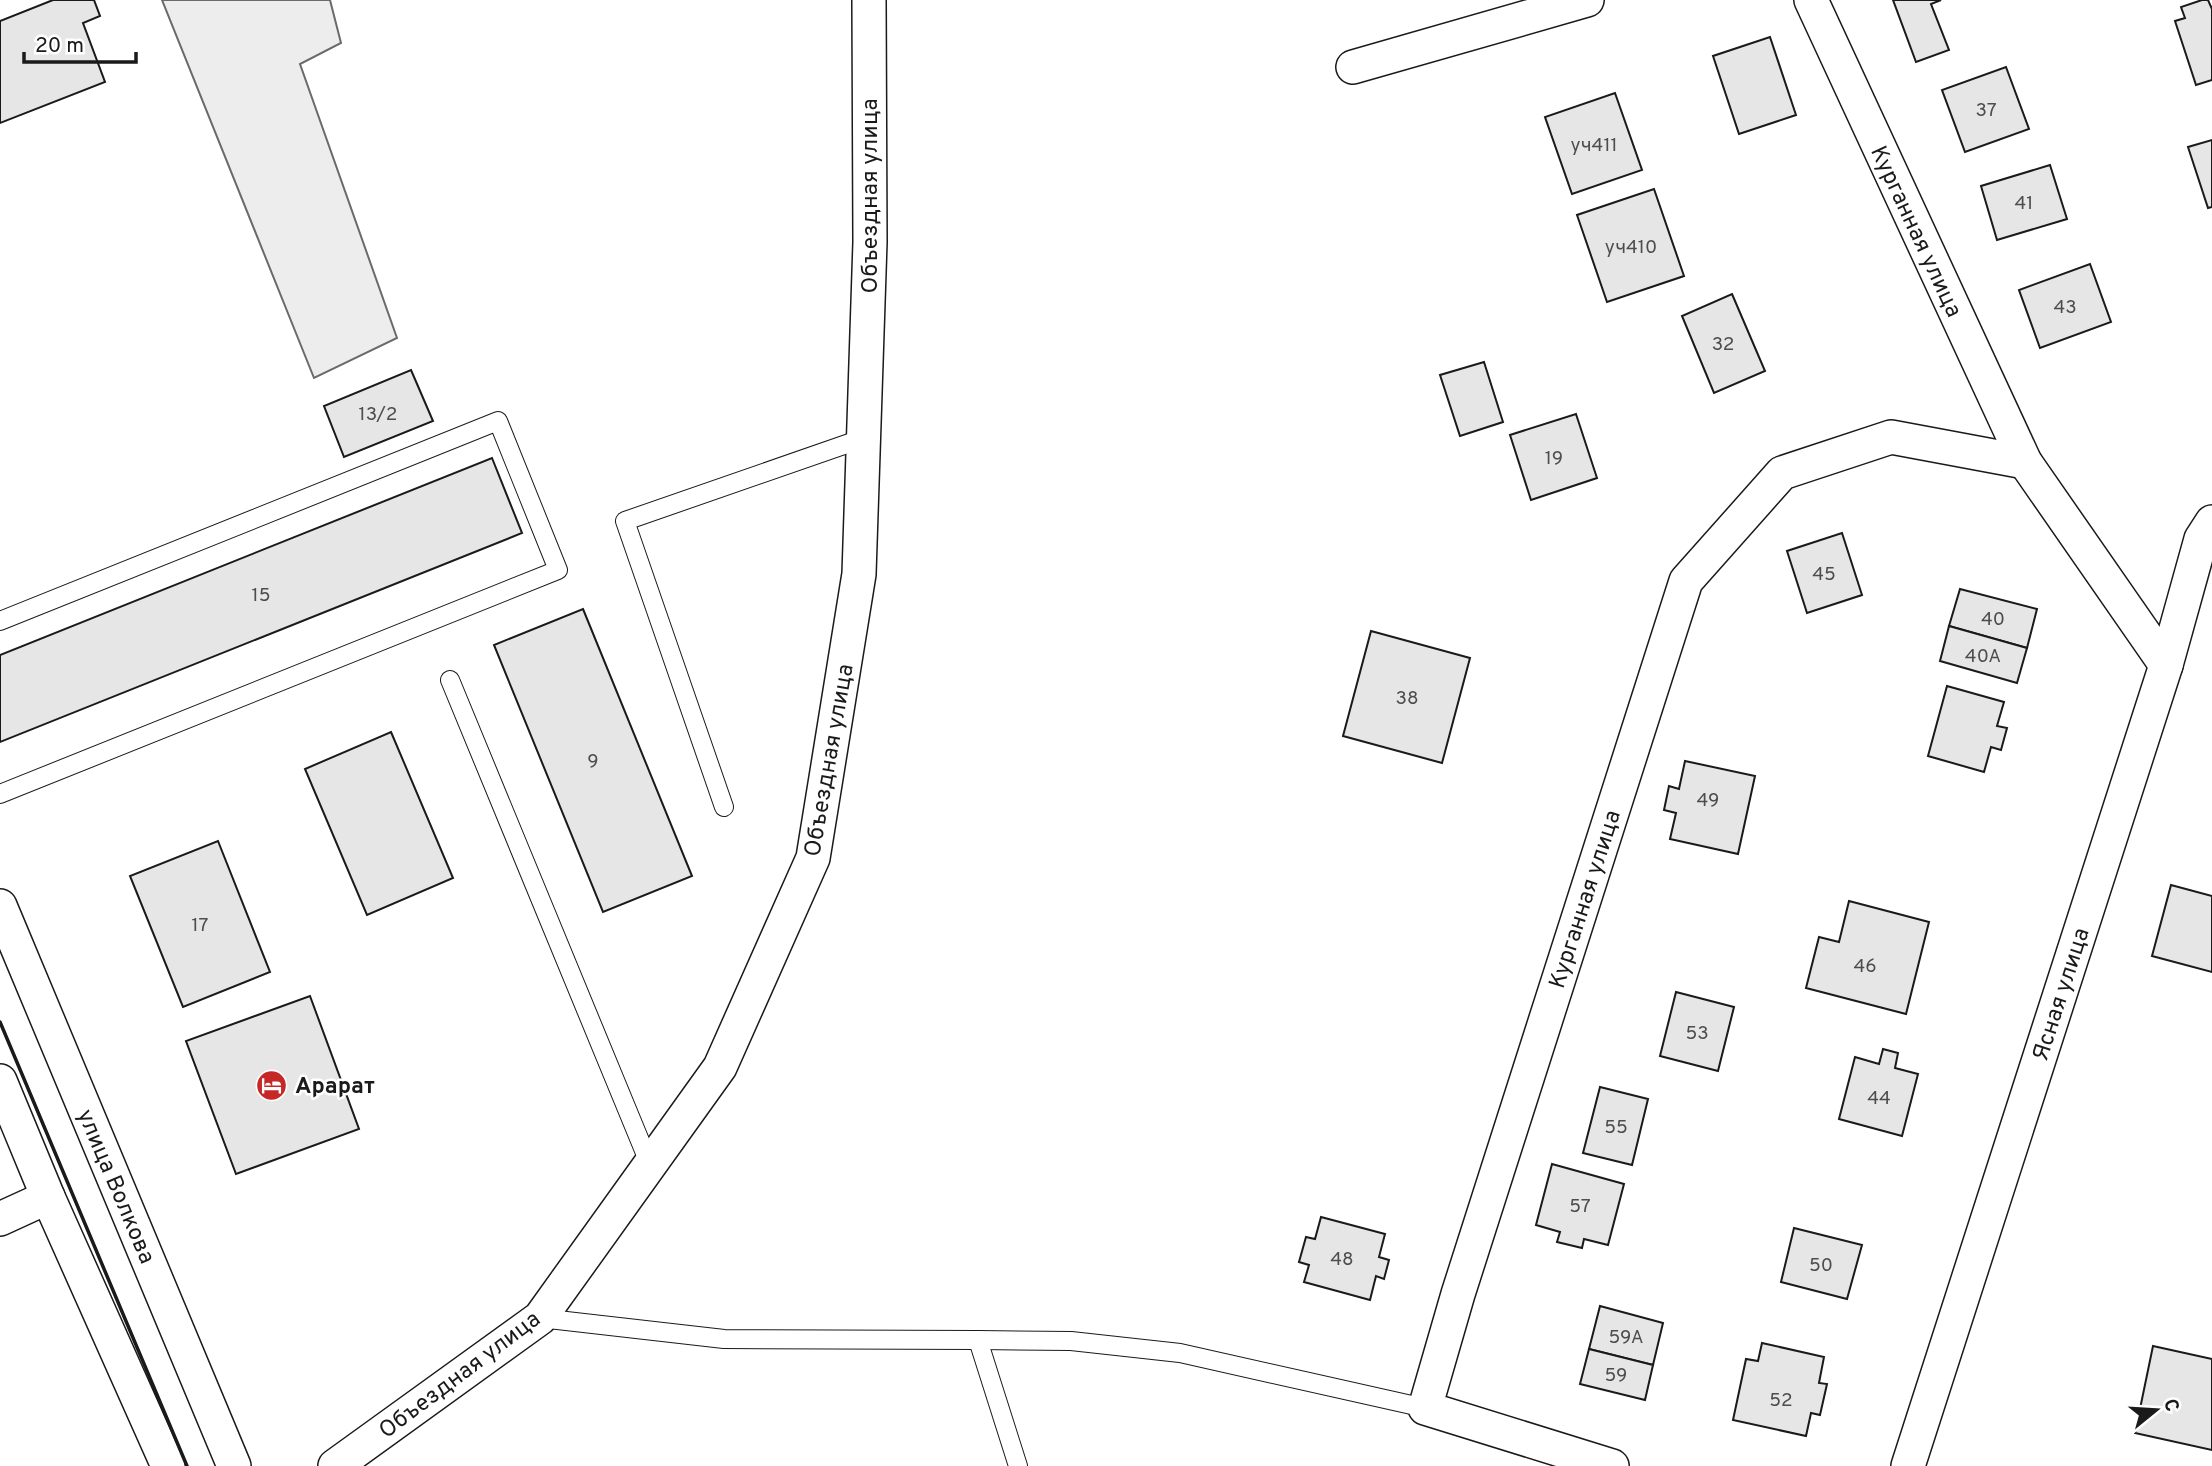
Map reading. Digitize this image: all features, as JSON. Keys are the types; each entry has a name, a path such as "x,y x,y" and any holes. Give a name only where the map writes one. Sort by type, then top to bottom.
{"street":[{"name":"Объездная улица","path":"335,1466 540,1318 720,1067 813,858 859,574 870,242 869,0"},
{"path":"1353,67 1587,0"},
{"name":"Курганная улица","path":"1811,0 2025,463 2166,665"},
{"name":"Курганная улица","path":"1425,1408 1458,1294 1686,580 1782,473 1891,437 2025,463"},
{"name":"Ясная улица","path":"1908,1466 2166,665 2201,539 2212,522"},
{"name":"улица Волкова","path":"0,906 234,1466"},
{"path":"0,1081 48,1197 168,1466"},
{"path":"0,1219 48,1197"},
{"path":"1425,1408 1612,1466"}],"lane":[{"path":"0,621 498,421 558,570 0,794"},
{"path":"724,807 625,521 864,438"},
{"path":"450,680 650,1165"},
{"path":"540,1318 724,1339 1071,1341 1180,1353 1425,1408"},
{"path":"978,1340 1018,1466"}],"shaded area":[{"path":"162,0 330,0 341,43 300,64 397,338 314,378"}],"building":[{"path":"53,0 94,0 100,16 83,23 105,82 0,123 0,21"},
{"path":"1893,0 1941,0 1931,4 1949,50 1916,62"},
{"path":"2208,0 2212,9 2212,80 2196,85 2175,21 2185,18 2181,7"},
{"path":"1770,37 1796,115 1739,134 1713,56"},
{"path":"2006,67 2029,129 1965,152 1942,90"},
{"path":"1615,93 1642,170 1572,194 1545,117"},
{"path":"2212,140 2212,207 2208,208 2188,147"},
{"path":"2050,165 2067,219 1997,240 1981,186"},
{"path":"1654,189 1684,276 1607,302 1577,215"},
{"path":"2090,264 2111,322 2040,348 2019,290"},
{"path":"1732,294 1765,371 1714,393 1682,316"},
{"path":"1484,362 1503,422 1460,436 1440,375"},
{"path":"411,370 433,421 344,457 324,406"},
{"path":"1576,414 1597,478 1531,500 1510,435"},
{"path":"492,458 522,533 0,742 0,655"},
{"path":"1842,533 1862,595 1807,613 1787,551"},
{"path":"1960,589 2037,609 2027,648 1949,626"},
{"path":"583,609 692,876 603,912 494,645"},
{"path":"1949,626 2027,648 2017,683 1940,661"},
{"path":"1371,631 1470,658 1442,763 1343,736"},
{"path":"1947,686 2004,702 1997,726 2007,728 2001,750 1991,747 1984,772 1928,756"},
{"path":"391,732 453,878 367,915 305,769"},
{"path":"1685,761 1755,776 1738,854 1670,839 1676,813 1664,810 1669,786 1679,789"},
{"path":"218,841 270,972 183,1007 130,876"},
{"path":"2171,885 2212,896 2212,972 2152,956"},
{"path":"1849,901 1929,922 1906,1014 1806,988 1819,937 1839,942"},
{"path":"1676,992 1734,1007 1718,1071 1660,1056"},
{"name":"Арарат","path":"310,996 359,1129 236,1174 186,1041"},
{"path":"1883,1049 1898,1053 1895,1068 1918,1074 1902,1136 1839,1119 1855,1057 1879,1064"},
{"path":"1600,1087 1648,1099 1632,1165 1583,1153"},
{"path":"1552,1164 1624,1184 1608,1245 1584,1239 1582,1248 1557,1242 1560,1232 1536,1225"},
{"path":"1321,1217 1385,1234 1379,1257 1389,1260 1384,1279 1376,1276 1370,1300 1304,1282 1309,1265 1299,1262 1306,1237 1315,1239"},
{"path":"1794,1228 1862,1245 1847,1299 1781,1282"},
{"path":"1600,1306 1663,1323 1653,1365 1589,1349"},
{"path":"1762,1343 1824,1357 1819,1383 1827,1384 1820,1415 1811,1413 1806,1436 1733,1420 1746,1359 1758,1361"},
{"path":"2153,1346 2212,1359 2212,1450 2135,1433"},
{"path":"1589,1349 1653,1365 1645,1400 1580,1384"}],"wall":[{"path":"0,1022 187,1466"}],"place":[{"name":"Арарат","path":"272,1085"}]}
